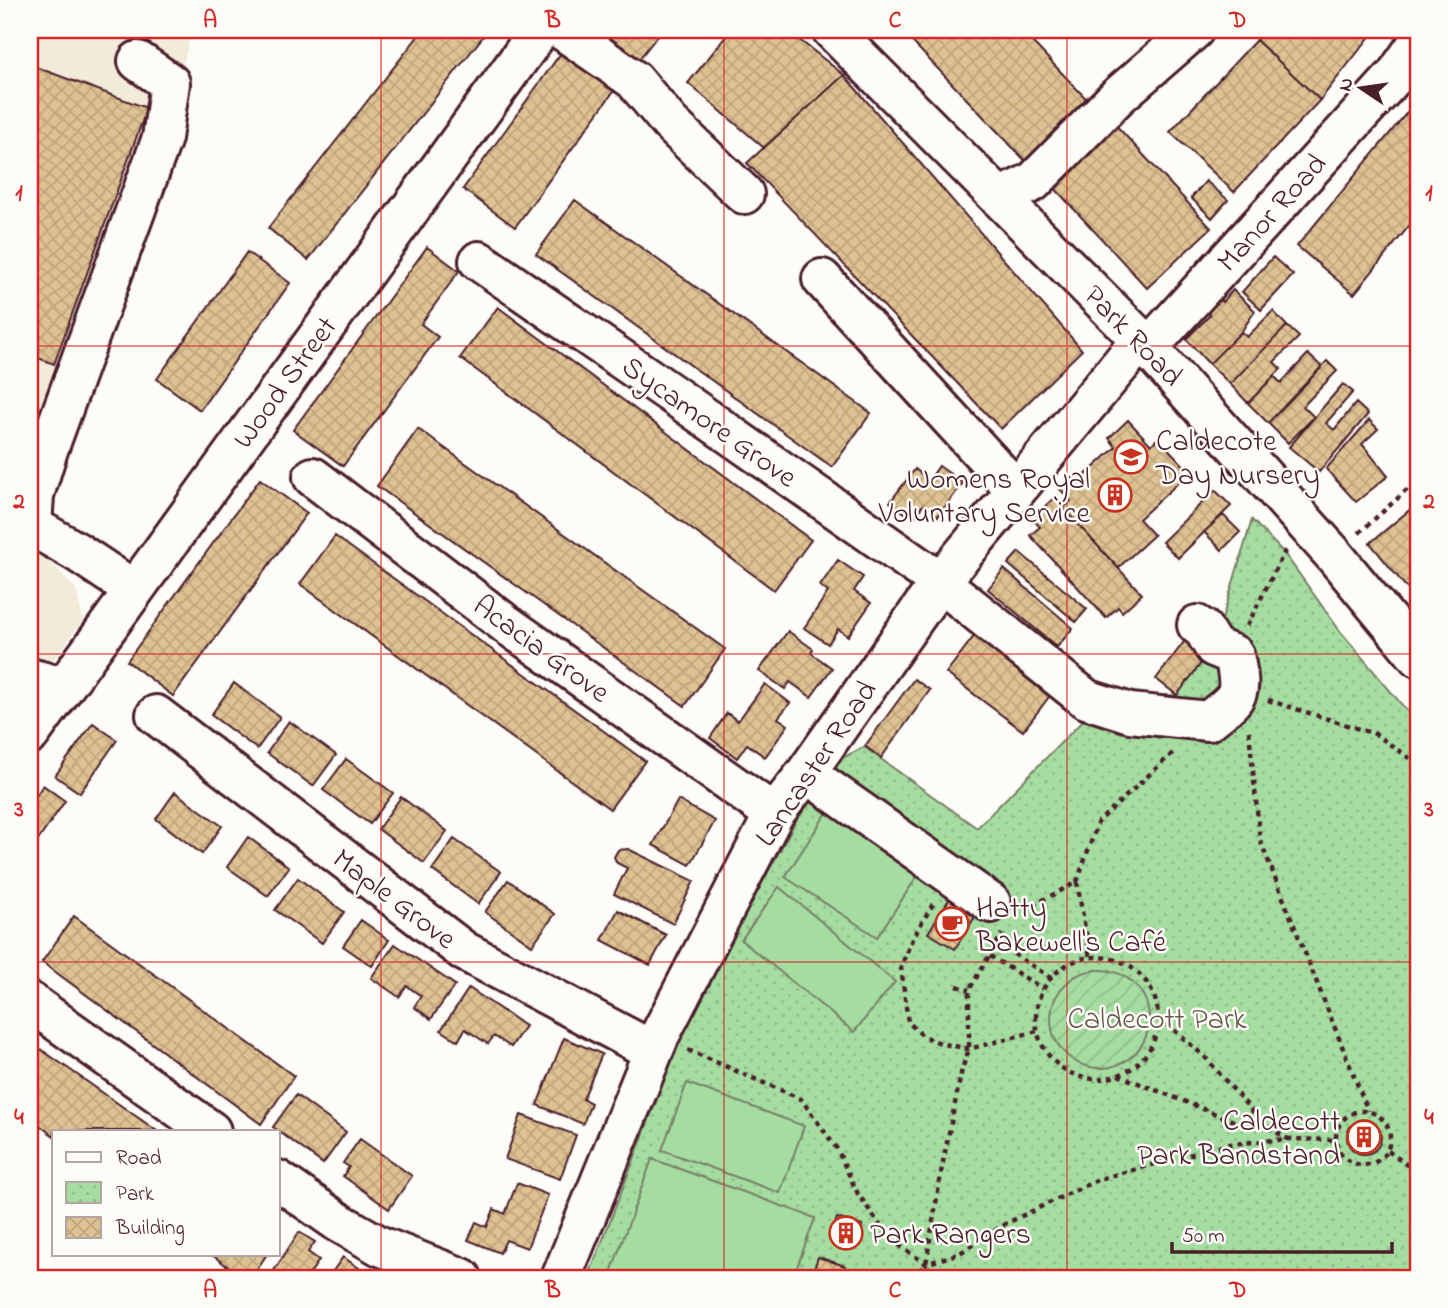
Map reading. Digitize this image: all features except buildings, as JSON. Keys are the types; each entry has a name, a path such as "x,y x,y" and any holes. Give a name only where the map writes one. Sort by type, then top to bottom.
{"street":[{"name":"Wood Street","path":"30,734 47,682 134,590 540,30"},
{"path":"562,30 634,80 670,123 744,194"},
{"name":"Park Road","path":"832,30 1144,344 1307,524 1418,657"},
{"path":"999,198 1033,182 1117,97 1194,30"},
{"name":"Manor Road","path":"1144,344 1395,76 1418,43"},
{"path":"134,590 78,552 31,526 39,435 162,138 170,83 138,61"},
{"name":"Sycamore Grove","path":"478,261 940,582 1086,699 1130,713 1208,722"},
{"path":"822,279 1016,490"},
{"name":"Lancaster Road","path":"561,1278 656,1043 774,814 806,773 940,582 1016,490 1144,344"},
{"name":"Acacia Grove","path":"313,477 506,624 774,814"},
{"path":"1197,625 1214,647 1234,655 1237,667 1239,686 1235,701 1208,722"},
{"name":"Maple Grove","path":"156,715 464,951 656,1043"},
{"path":"806,773 1006,914"},
{"path":"30,1002 210,1130"},
{"path":"280,1181 338,1222 380,1246 462,1278"}],"path":[{"path":"1334,555 1418,480"},
{"path":"1242,637 1284,553 1307,524"},
{"path":"1261,698 1375,734 1414,761 1418,767"},
{"path":"1090,957 1077,882 1098,822 1208,722"},
{"path":"1248,723 1260,840 1368,1111"},
{"path":"948,874 912,939 901,967 908,1022 923,1036 940,1043 969,1049 1037,1031"},
{"path":"926,1264 944,1154 962,1069 969,1049 969,990 997,943 1006,914 1077,882"},
{"path":"997,943 1051,978"},
{"path":"989,956 1043,989"},
{"path":"1090,957 1109,958 1127,964 1142,976 1152,992 1158,1016 1150,1049 1136,1065 1118,1075 1098,1079 1077,1076 1059,1066 1045,1051 1037,1031 1035,1016 1038,1000 1051,978 1072,962 1090,957"},
{"path":"957,986 969,990"},
{"path":"1158,1016 1205,1057 1266,1126 1288,1139"},
{"path":"656,1043 801,1099 836,1149 858,1194 889,1238 926,1264 937,1278"},
{"path":"1118,1075 1241,1124 1266,1126"},
{"path":"1368,1111 1383,1118 1391,1134 1388,1151 1375,1163 1357,1165 1342,1156 1336,1140 1340,1124 1346,1118 1352,1113 1368,1111"},
{"path":"912,1278 926,1264 960,1253 1005,1224 1100,1179 1230,1144 1288,1139 1336,1140"},
{"path":"1388,1151 1418,1173"}],"shaded area":[{"path":"30,30 192,30 178,84 30,477"},
{"path":"30,540 76,589 83,620 30,692"}],"green space":[{"name":"Caldecott Park","path":"1252,520 1284,553 1340,631 1418,724 1418,1278 588,1278 689,1017 810,795 830,764 864,747 977,828 1105,698 1177,695 1214,646"},
{"path":"828,811 920,872 877,937 785,877"},
{"path":"779,887 895,982 854,1032 741,940"},
{"path":"1100,970 1119,974 1135,984 1145,1000 1149,1019 1145,1038 1135,1054 1119,1064 1100,1068 1081,1064 1065,1054 1055,1038 1051,1019 1055,1000 1065,984 1081,974"},
{"path":"687,1083 804,1126 780,1193 662,1150"},
{"path":"652,1159 815,1218 793,1278 609,1278"}],"place":[{"name":"Caldecote Day Nursery","path":"1131,457"},
{"name":"Womens Royal Voluntary Service","path":"1115,495"},
{"name":"Hatty Bakewell's Café","path":"952,924"},
{"name":"Caldecott Park Bandstand","path":"1364,1137"},
{"name":"Park Rangers","path":"846,1233"}]}
